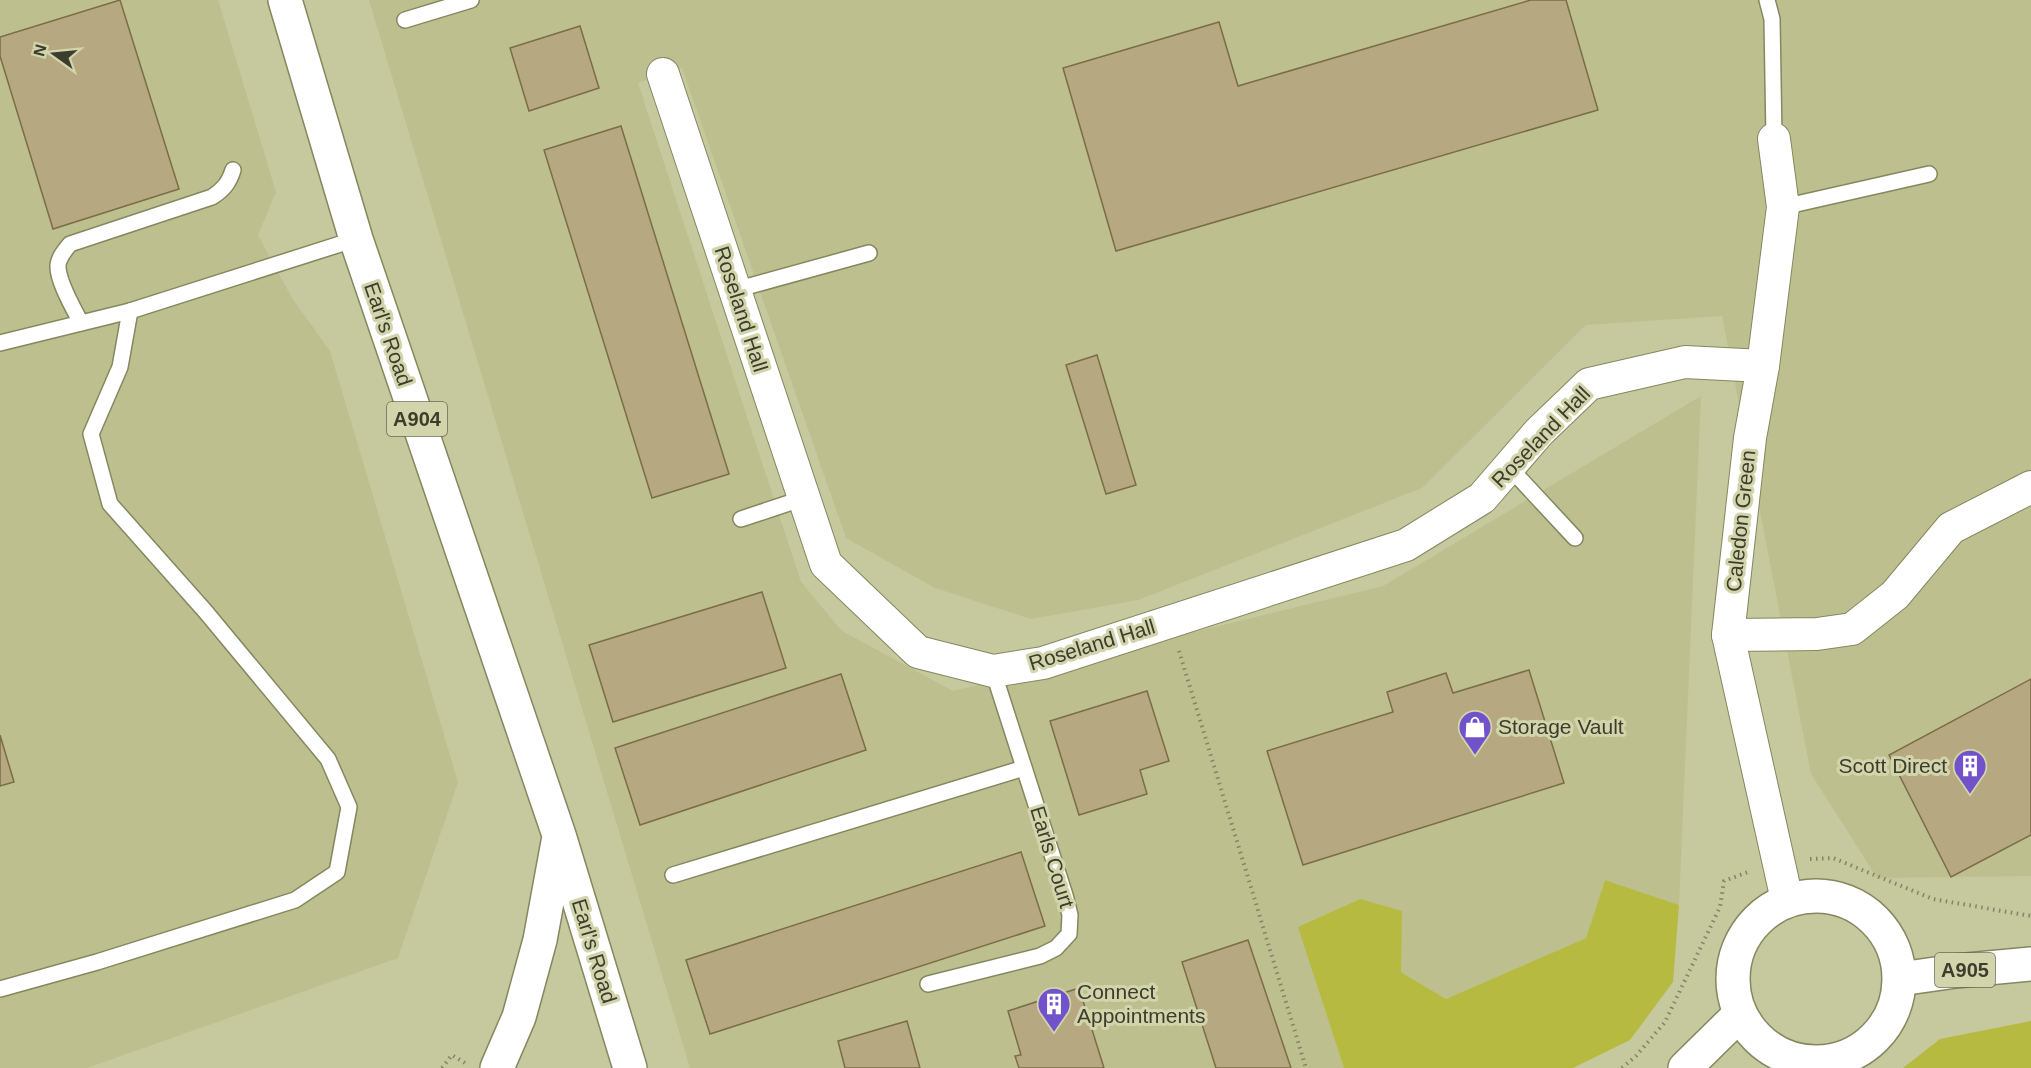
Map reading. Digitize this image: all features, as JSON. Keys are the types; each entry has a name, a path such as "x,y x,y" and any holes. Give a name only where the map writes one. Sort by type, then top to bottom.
{"main road":[{"name":"Earl's Road","path":"285,0 356,238 559,835 630,1068"},
{"name":"Earl's Road","path":"497,1068 519,1017 540,940 559,835"},
{"path":"1816,895 1844,899 1868,912 1887,934 1900,979 1896,1004 1882,1030 1860,1050 1832,1061 1803,1061 1788,1058 1763,1043 1740,1014 1733,986 1740,944 1756,920 1787,900 1816,895"},
{"name":"A905","path":"1900,979 2031,964"},
{"path":"1684,1068 1740,1014"}],"street":[{"name":"Roseland Hall","path":"663,74 826,564 918,652 993,670 1043,663 1406,545 1482,498 1539,432 1589,384 1685,362 1762,366"},
{"name":"Caledon Green","path":"1774,139 1783,207 1750,438 1728,635 1787,900"},
{"path":"1728,635 1817,634 1852,629 1894,595 1951,528 2031,487"}],"lane":[{"path":"405,20 471,0"},
{"path":"1767,0 1772,19 1774,139"},
{"path":"81,323 60,278 58,264 62,253 70,244 212,197 230,181 233,170"},
{"path":"1783,207 1929,174"},
{"path":"0,343 130,311 356,238"},
{"path":"735,290 869,253"},
{"path":"0,989 97,962 295,900 337,872 349,807 328,759 205,611 110,504 91,434 120,367 130,311"},
{"path":"1509,466 1575,537"},
{"path":"741,519 804,498"},
{"name":"Earls Court","path":"928,984 1040,956 1056,948 1070,934 1070,915 1065,895 993,670"},
{"path":"674,875 1024,768"}],"path":[{"path":"1170,622 1306,1068"},
{"path":"442,1068 452,1055 473,1068"}],"shaded area":[{"path":"0,0 218,0 276,192 258,235 292,298 330,351 458,782 398,958 87,1068 0,1068"},
{"path":"369,0 2031,0 2031,876 1877,878 1811,774 1722,316 1586,325 1422,488 1138,600 1031,619 935,588 846,538 682,68 638,83 801,582 842,631 953,691 1383,586 1701,396 1679,905 1605,880 1586,938 1446,999 1401,972 1360,899 1299,927 1344,1068 690,1068"},
{"path":"1605,880 1679,905 1673,982 1630,1040 1573,1068 1344,1068 1298,927 1360,899 1402,911 1401,972 1446,999 1586,938"},
{"path":"2031,1021 2031,1068 1903,1068 1940,1039"}],"building":[{"path":"120,0 179,189 53,229 0,56 0,37"},
{"path":"1531,0 1566,0 1598,110 1116,251 1063,68 1219,22 1238,86"},
{"path":"580,26 599,88 529,111 510,48"},
{"path":"621,126 729,474 652,498 544,150"},
{"path":"1097,355 1136,485 1106,494 1066,365"},
{"path":"762,592 786,668 613,722 589,645"},
{"path":"1529,670 1564,783 1303,865 1267,751 1393,712 1387,692 1446,673 1453,693"},
{"path":"841,674 866,750 640,825 615,748"},
{"name":"Scott Direct","path":"2031,679 2031,835 1951,877 1889,755"},
{"path":"1147,691 1169,761 1140,770 1147,794 1079,815 1050,721"},
{"path":"0,735 14,782 0,786"},
{"path":"1021,852 1045,926 710,1034 686,960"},
{"path":"1248,940 1291,1068 1216,1068 1182,962"},
{"name":"Connect Appointments","path":"1079,988 1104,1068 1019,1068 1015,1056 1021,1055 1008,1011"},
{"path":"907,1021 920,1068 845,1068 838,1041"}],"place":[{"name":"Storage Vault","path":"1475,756"},
{"name":"Scott Direct","path":"1970,795"},
{"name":"Connect Appointments","path":"1054,1033"}]}
